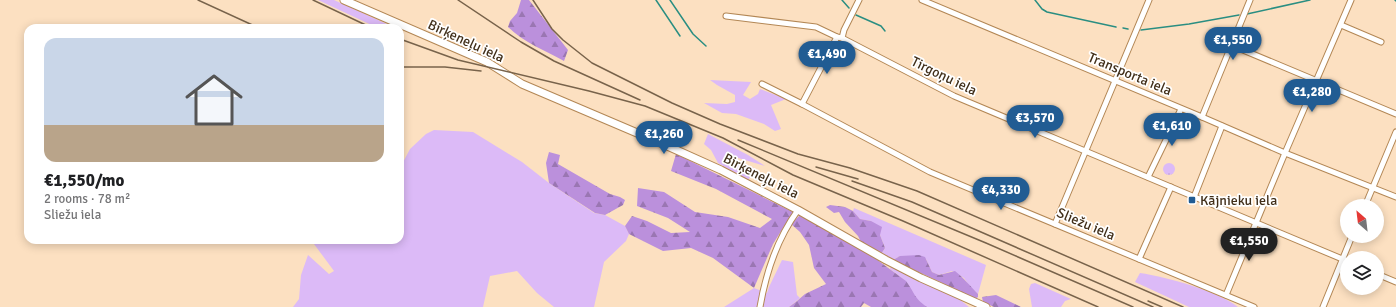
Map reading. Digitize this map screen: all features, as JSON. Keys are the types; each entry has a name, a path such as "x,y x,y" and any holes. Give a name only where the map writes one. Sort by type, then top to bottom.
{"main road":[{"name":"Birķeneļu iela","path":"344,0 399,24"},
{"name":"Birķeneļu iela","path":"404,26 486,62 522,84 721,170 798,210 886,260 921,278 986,307"}],"street":[{"path":"802,104 840,38 859,0"},
{"name":"Transporta iela","path":"922,0 1285,153 1396,197"},
{"path":"1055,224 1149,0"},
{"path":"1202,117 1250,0"},
{"path":"1226,296 1285,153 1352,0"},
{"name":"Tirgoņu iela","path":"726,16 816,27 954,96 1340,258"},
{"path":"1341,25 1381,42"},
{"path":"1231,45 1396,114"},
{"name":"Sliežu iela","path":"762,84 930,172 1254,307"},
{"path":"1148,177 1181,109"},
{"path":"1194,197 1222,126"},
{"path":"1368,199 1396,132"},
{"path":"1139,259 1170,186"},
{"path":"760,307 764,283 778,244 790,221 798,210"},
{"path":"1323,307 1340,271"},
{"path":"1384,277 1396,282"}],"green space":[{"path":"318,0 334,0 387,24 369,24"},
{"path":"521,0 529,0 568,50 564,61 528,42 508,27 510,21 517,13"},
{"path":"710,80 751,82 743,95 750,99 758,94 760,89 786,99 771,105 781,129 775,131 764,124 736,114 722,113 704,103 727,104 735,102 735,95"},
{"path":"434,130 473,132 522,162 549,183 594,213 605,215 625,226 629,234 626,241 604,262 594,307 554,307 537,293 517,271 490,276 483,307 293,307 299,299 301,275 308,255 329,274 334,271 314,244 404,244 404,160 410,149 426,134"},
{"path":"708,134 748,155 765,166 735,157 732,159 756,169 748,180 718,163 711,150 704,144"},
{"path":"549,152 560,155 558,164 610,194 625,200 623,205 605,215 595,213 549,183 546,163"},
{"path":"676,154 793,212 773,244 754,288 713,258 691,248 663,251 629,234 625,226 632,216 647,221 671,233 690,232 668,218 637,206 638,188 664,192 695,212 728,217 760,228 772,219 716,189 671,171"},
{"path":"1167,163 1171,163 1175,169 1171,175 1167,175 1163,171 1163,167"},
{"path":"830,205 845,207 853,211 860,219 871,221 882,227 880,235 885,248 881,254 862,244 858,236 845,222 839,212 834,213 826,207"},
{"path":"854,208 986,265 978,294 970,287 964,278 952,271 939,275 932,272 926,259 900,256 893,260 881,254 885,248 880,235 871,221 860,219 853,211"},
{"path":"800,215 872,256 906,281 917,298 927,307 871,307 864,303 861,307 789,307 805,294 826,284 814,268 809,245 800,232 791,224"},
{"path":"919,255 925,257 932,272 939,275 955,271 978,294 978,297 975,299 893,260 900,256"},
{"path":"782,260 793,262 797,295 800,298 789,307 724,307 754,288 767,293"},
{"path":"891,266 958,298 969,307 927,307 919,303 908,284 890,269"},
{"path":"1140,273 1164,278 1205,290 1229,301 1238,307 1189,307 1135,282"},
{"path":"1035,283 1071,299 1065,301 1061,307 1032,307 1029,289 1031,284"},
{"path":"996,295 1021,307 994,307 983,302 982,297"}],"waterway":[{"path":"656,0 680,36"},
{"path":"670,0 693,34 706,46"},
{"path":"842,0 849,8"},
{"path":"1035,0 1042,9 1047,12 1116,27"},
{"path":"1247,14 1310,0"},
{"path":"856,15 881,26 885,31"},
{"path":"1141,30 1189,24 1239,15"},
{"path":"1123,28 1128,29"}],"railway":[{"path":"198,0 250,24"},
{"path":"313,0 364,24"},
{"path":"458,0 521,42 554,61 640,100"},
{"path":"533,0 552,29 563,40 592,63 672,103 720,124 798,154 850,168 917,191 1183,307"},
{"path":"404,40 458,60 645,106 723,138 793,175 903,221 1098,307"},
{"path":"404,67 445,67 481,71"},
{"path":"738,140 986,243 1133,307"},
{"path":"816,167 858,179"},
{"path":"852,181 912,202 1153,307"},
{"path":"1148,301 1162,307"}],"place":[{"name":"Kājnieku iela","path":"1192,200"}]}
